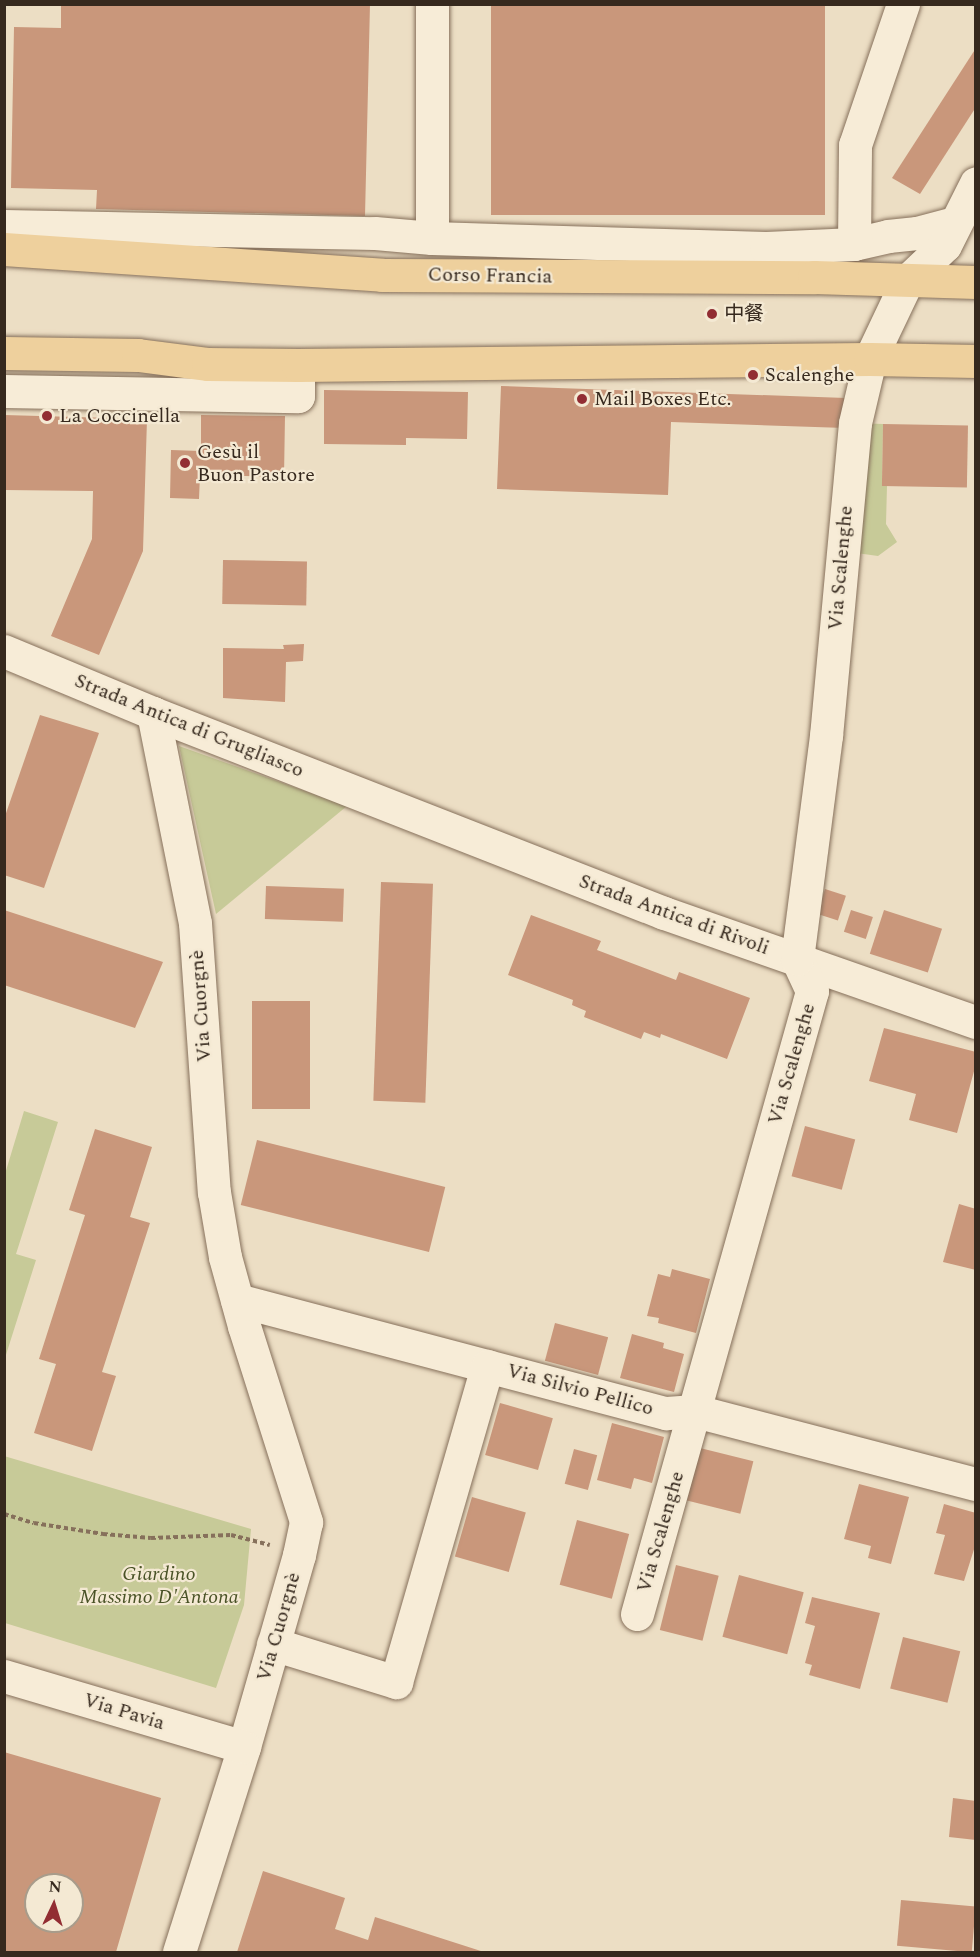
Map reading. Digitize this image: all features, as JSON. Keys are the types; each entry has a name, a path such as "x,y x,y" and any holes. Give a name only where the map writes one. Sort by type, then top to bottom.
{"main road":[{"name":"Corso Francia","path":"4,249 382,275 814,277 975,282"},
{"path":"4,353 138,356 208,364 298,365 870,359 975,361"}],"street":[{"name":"Corso Francia","path":"432,4 432,238"},
{"path":"854,244 855,145 903,4"},
{"path":"907,281 945,245 975,183"},
{"name":"Corso Francia","path":"4,226 375,233 432,238 766,248 854,244 888,236 917,233 955,222"},
{"name":"Via Scalenghe","path":"637,1614 812,991 797,959 826,736 855,423 870,359 907,281"},
{"path":"4,391 298,396 298,365"},
{"name":"Strada Antica di Grugliasco","path":"4,651 153,713 375,800"},
{"name":"Via Cuorgnè","path":"153,713 195,923 214,1192 225,1257 306,1522 301,1547 244,1747 179,1953"},
{"name":"Strada Antica di Rivoli","path":"375,800 664,913 975,1022"},
{"path":"237,1300 487,1366"},
{"name":"Via Silvio Pellico","path":"273,1644 396,1682 487,1366 666,1413 695,1411 975,1484"},
{"name":"Via Pavia","path":"4,1676 244,1747"}],"path":[{"path":"4,1514 34,1523 103,1534 151,1538 231,1535 301,1547"}],"green space":[{"path":"855,423 883,424 882,486 887,486 886,524 897,542 878,556 842,551"},
{"path":"179,746 347,806 216,914"},
{"path":"24,1111 58,1122 16,1254 36,1260 5,1358 5,1174"},
{"name":"Giardino Massimo D'Antona","path":"4,1456 251,1529 244,1605 216,1688 5,1623"}],"building":[{"path":"61,4 370,4 365,216 96,209 97,190 11,188 14,27 61,28"},
{"path":"491,5 825,5 825,215 491,215"},
{"path":"976,48 976,107 920,194 892,178"},
{"path":"501,386 846,398 845,428 671,422 668,495 497,489"},
{"path":"324,390 468,392 467,439 406,438 406,445 324,444"},
{"path":"4,415 147,419 143,551 99,655 51,636 92,539 93,491 4,490"},
{"path":"201,415 285,416 284,477 200,475 199,499 170,498 171,450 201,451"},
{"path":"883,424 968,425 967,487 882,486"},
{"path":"223,560 307,561 306,605 222,604"},
{"path":"304,644 303,661 286,662 285,702 223,698 223,648 284,649 283,645"},
{"path":"40,715 99,733 44,888 4,875 4,819"},
{"path":"381,882 433,884 425,1103 373,1101"},
{"path":"266,886 344,889 343,922 265,919"},
{"path":"825,889 846,896 838,921 817,914"},
{"path":"4,910 163,962 135,1028 4,985"},
{"path":"851,910 873,917 866,939 844,932"},
{"path":"884,910 942,929 928,973 870,954"},
{"path":"531,915 601,941 597,950 676,980 679,972 750,998 727,1059 661,1034 660,1038 644,1032 641,1039 584,1017 586,1011 572,1005 573,1000 508,975"},
{"path":"252,1001 310,1001 310,1109 252,1109"},
{"path":"884,1028 976,1052 976,1064 957,1133 909,1120 916,1094 869,1081"},
{"path":"805,1126 855,1139 842,1190 792,1176"},
{"path":"95,1129 152,1147 130,1217 150,1223 102,1372 116,1376 92,1451 34,1433 56,1364 39,1359 85,1215 69,1210"},
{"path":"257,1140 445,1187 429,1252 241,1205"},
{"path":"959,1204 976,1209 976,1270 943,1262"},
{"path":"672,1269 710,1279 696,1333 658,1323 659,1318 647,1316 658,1274 670,1277"},
{"path":"555,1323 608,1337 598,1375 545,1361"},
{"path":"632,1334 664,1343 663,1348 684,1354 674,1392 620,1378"},
{"path":"500,1403 553,1418 538,1470 485,1455"},
{"path":"612,1423 664,1437 652,1483 634,1478 631,1489 597,1480"},
{"path":"700,1448 753,1461 740,1514 687,1500"},
{"path":"574,1449 597,1455 588,1490 565,1484"},
{"path":"859,1484 909,1497 891,1564 868,1558 871,1546 844,1539"},
{"path":"472,1497 526,1512 509,1572 455,1557"},
{"path":"944,1504 976,1513 976,1543 964,1581 934,1574 945,1535 936,1533"},
{"path":"577,1520 629,1534 612,1599 560,1585"},
{"path":"676,1565 719,1576 702,1641 660,1630"},
{"path":"739,1575 804,1592 787,1654 722,1637"},
{"path":"812,1597 880,1613 860,1689 809,1675 812,1665 805,1663 815,1626 805,1623"},
{"path":"903,1637 960,1651 947,1703 890,1688"},
{"path":"4,1752 161,1798 116,1952 4,1952"},
{"path":"953,1798 976,1801 976,1840 949,1837"},
{"path":"263,1871 345,1898 335,1929 368,1940 375,1917 484,1952 237,1952"},
{"path":"901,1900 976,1907 972,1952 897,1946"}],"place":[{"name":"中餐","path":"712,314"},
{"name":"Scalenghe","path":"753,375"},
{"name":"Mail Boxes Etc.","path":"582,399"},
{"name":"La Coccinella","path":"47,416"},
{"name":"Gesù il Buon Pastore","path":"185,463"}]}
